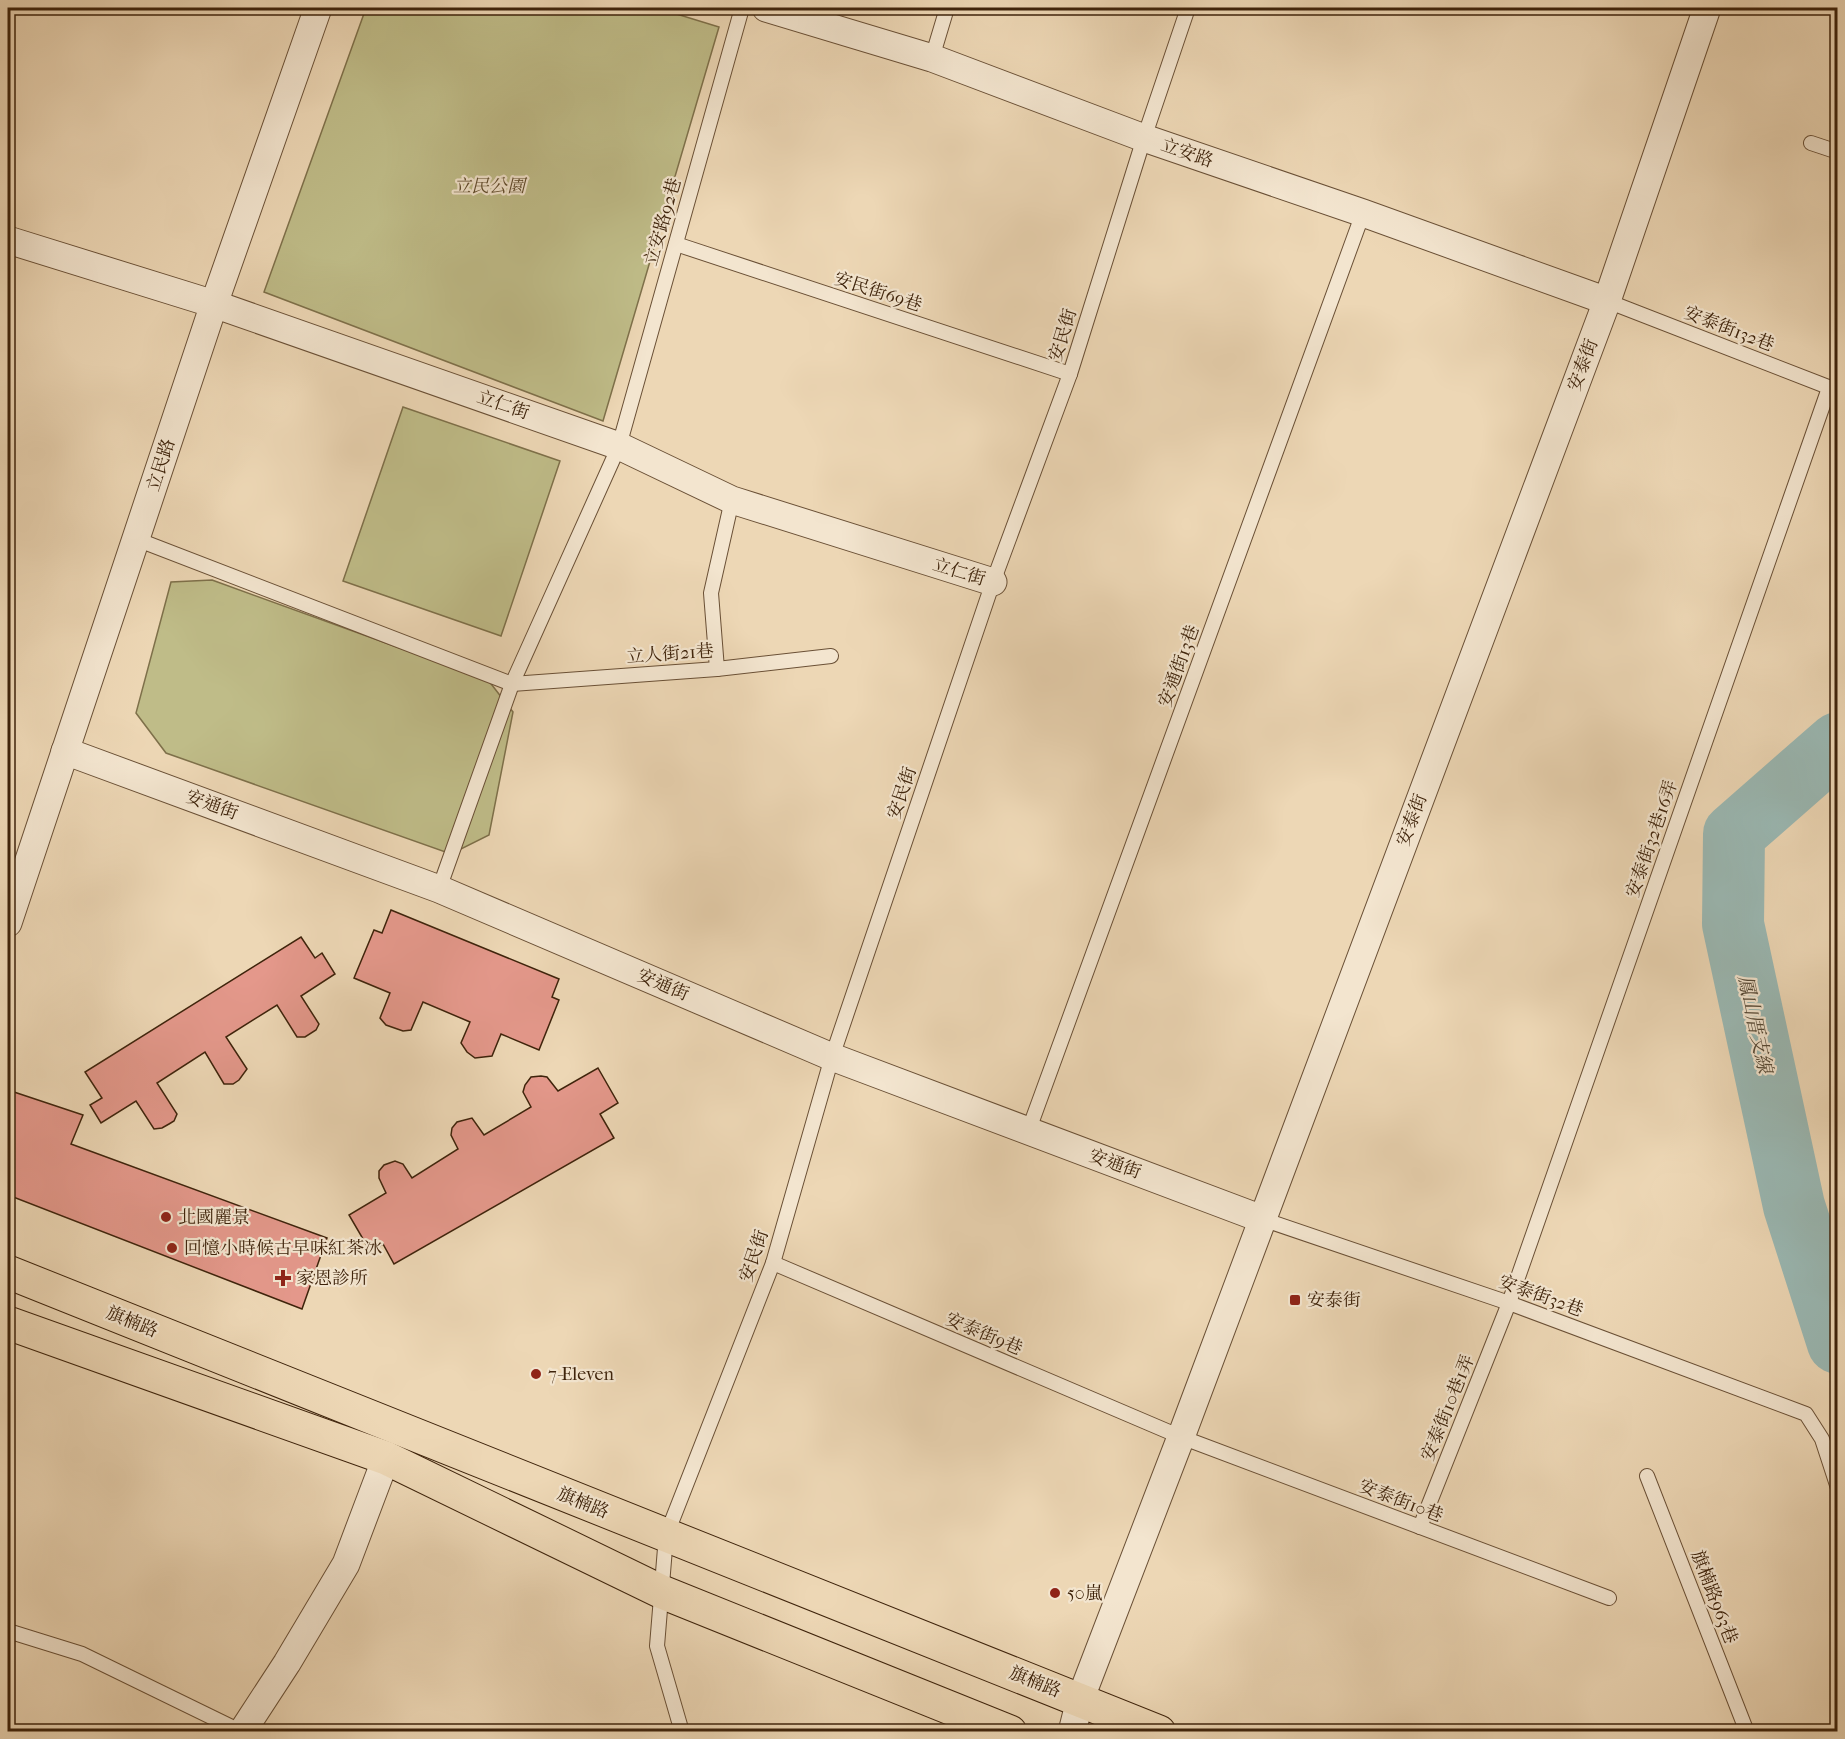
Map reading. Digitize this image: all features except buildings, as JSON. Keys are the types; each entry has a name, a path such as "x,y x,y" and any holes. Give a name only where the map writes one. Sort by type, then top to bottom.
{"main road":[{"name":"旗楠路","path":"8,1272 1159,1731"},
{"path":"8,1323 386,1458 662,1592 1010,1731"}],"street":[{"name":"立民路","path":"8,923 214,304 318,8"},
{"name":"立安路","path":"766,8 932,58 1144,138 1363,213 1607,301"},
{"name":"安泰街","path":"1072,1731 1080,1700 1181,1437 1607,301 1707,8"},
{"name":"立仁街","path":"8,240 214,304 618,446 732,500 993,582"},
{"name":"安通街","path":"65,751 439,889 832,1057 1262,1219"},
{"path":"242,1731 287,1663 346,1564 386,1458"}],"lane":[{"name":"立安路92巷","path":"439,889 512,684 618,446 742,8"},
{"path":"932,58 947,8"},
{"name":"安民街","path":"682,1731 657,1646 666,1536 773,1263 832,1057 993,582 1070,374 1144,138 1188,8"},
{"path":"1811,143 1838,152"},
{"name":"安通街13巷","path":"1028,1132 1363,213"},
{"name":"安民街69巷","path":"676,244 1070,374"},
{"name":"安泰街132巷","path":"1607,301 1833,389"},
{"name":"安泰街32巷16弄","path":"1509,1303 1833,389"},
{"path":"717,669 711,593 732,500"},
{"path":"136,539 512,684"},
{"name":"立人街21巷","path":"512,684 717,669 831,656"},
{"name":"安泰街32巷","path":"1262,1219 1509,1303 1806,1414 1822,1439 1838,1488"},
{"name":"安泰街9巷","path":"773,1263 1181,1437"},
{"name":"安泰街10巷1弄","path":"1420,1527 1509,1303"},
{"name":"安泰街10巷","path":"1181,1437 1609,1598"},
{"name":"旗楠路963巷","path":"1647,1476 1747,1731"},
{"path":"8,1631 82,1654 242,1731"}],"green space":[{"name":"立民公園","path":"366,8 657,8 719,27 603,421 264,292"},
{"path":"403,407 560,461 501,636 343,581"},
{"path":"212,580 488,680 513,712 489,835 451,854 166,753 136,713 171,582"}],"waterway":[{"name":"鳳山厝支線","path":"1838,743 1734,834 1733,924 1794,1206 1838,1343"}],"place":[{"name":"北國麗景","path":"166,1217"},
{"name":"回憶小時候古早味紅茶冰","path":"172,1248"},
{"name":"家恩診所","path":"283,1278"},
{"name":"安泰街","path":"1295,1300"},
{"name":"7-Eleven","path":"536,1374"},
{"name":"50嵐","path":"1055,1593"}]}
